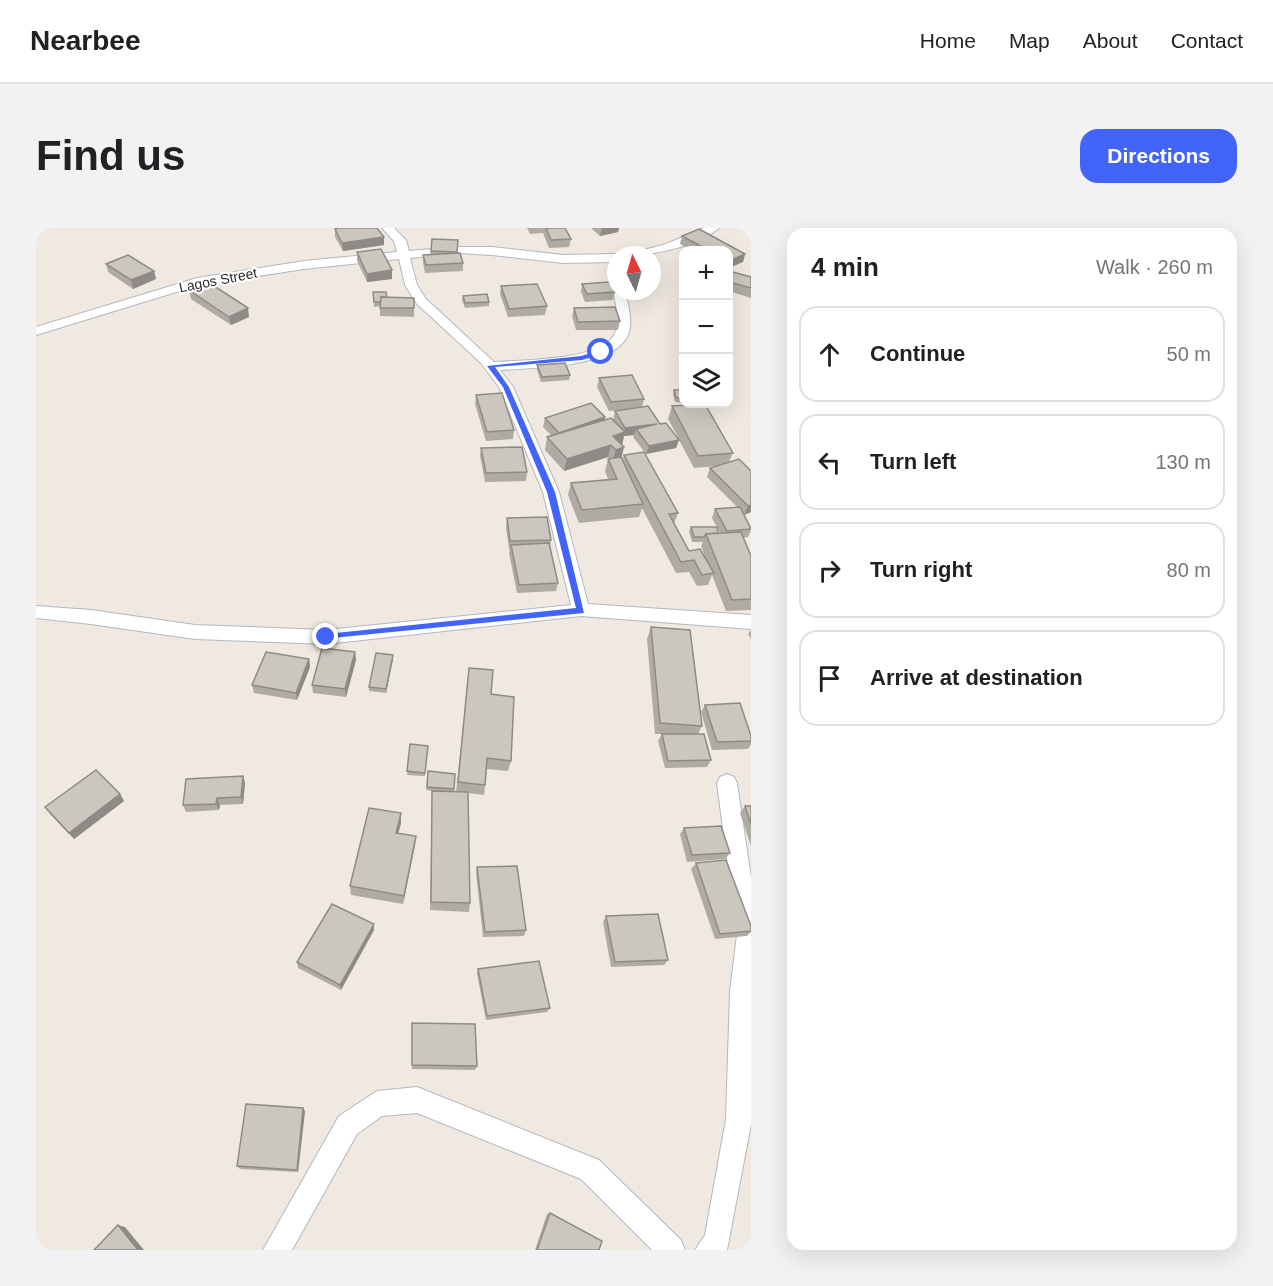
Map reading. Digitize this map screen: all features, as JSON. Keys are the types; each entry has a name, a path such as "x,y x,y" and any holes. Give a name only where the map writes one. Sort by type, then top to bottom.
{"street":[{"path":"388,228 400,240 411,285 421,302 490,366 506,387 551,492 581,610"},
{"path":"661,249 712,228"},
{"name":"Lagos Street","path":"36,331 197,282 304,265 405,254 492,251 607,262"},
{"path":"490,366 582,358 601,352 620,339 625,322 621,300"},
{"path":"36,612 91,616 195,632 326,637 581,610 751,622"},
{"path":"709,1250 717,1242 739,1119 742,991 748,935 728,783"},
{"path":"277,1250 348,1125 377,1104 417,1100 590,1168 671,1250"}],"building":[{"path":"377,228 384,237 342,243 335,229"},
{"path":"546,228 565,228 571,239 551,240"},
{"path":"699,229 730,246 701,246 682,236"},
{"path":"432,239 458,240 457,252 431,251"},
{"path":"733,247 745,254 733,259"},
{"path":"381,249 392,270 367,274 357,252"},
{"path":"460,253 463,263 426,265 423,255"},
{"path":"128,255 154,271 131,280 106,264"},
{"path":"733,272 751,277 751,288 733,283"},
{"path":"208,282 248,308 229,317 189,290"},
{"path":"607,282 607,293 587,294 582,284"},
{"path":"537,284 547,306 509,309 501,286"},
{"path":"373,292 386,292 387,298 381,297 381,302 374,302"},
{"path":"487,294 489,302 465,303 463,296"},
{"path":"381,297 414,298 414,308 380,308"},
{"path":"615,307 620,321 578,322 574,308"},
{"path":"565,363 570,375 542,377 537,365"},
{"path":"632,375 644,399 611,402 599,378"},
{"path":"674,390 679,390 679,398 676,398"},
{"path":"502,393 514,430 487,432 476,395"},
{"path":"591,403 605,417 559,433 545,418"},
{"path":"648,406 660,424 666,423 679,440 649,446 636,429 657,424 625,428 615,411"},
{"path":"672,406 707,408 733,453 698,456"},
{"path":"611,418 625,432 613,436 624,447 616,450 611,445 567,459 547,437"},
{"path":"522,447 527,472 486,473 481,448"},
{"path":"644,452 678,513 669,514 689,551 700,549 714,573 702,575 694,560 681,562 624,455"},
{"path":"621,457 643,504 582,510 571,483 617,479 608,459"},
{"path":"739,459 751,471 751,505 748,506 710,468"},
{"path":"740,507 751,529 727,531 715,509"},
{"path":"547,517 551,540 510,541 507,518"},
{"path":"691,527 717,527 718,533 694,537"},
{"path":"741,532 751,556 751,599 732,600 706,534"},
{"path":"549,543 558,583 519,585 511,545"},
{"path":"651,627 690,630 702,726 660,723"},
{"path":"322,648 355,652 345,689 312,685"},
{"path":"266,652 309,659 296,693 252,685"},
{"path":"376,653 393,655 386,689 369,687"},
{"path":"469,668 493,670 491,694 514,697 511,761 487,758 485,785 458,782"},
{"path":"740,703 751,741 717,742 705,705"},
{"path":"662,734 704,734 711,760 668,761"},
{"path":"410,744 428,746 425,773 407,771"},
{"path":"96,770 120,794 69,833 45,807"},
{"path":"428,771 455,774 454,789 427,787"},
{"path":"243,776 241,797 217,798 216,804 183,805 186,779"},
{"path":"432,791 468,792 470,903 431,902"},
{"path":"745,806 751,806 751,824"},
{"path":"369,808 401,813 396,833 416,836 404,896 350,886"},
{"path":"721,826 730,853 692,855 684,828"},
{"path":"726,860 751,931 720,934 696,863"},
{"path":"517,866 526,930 485,932 477,867"},
{"path":"332,904 374,924 340,985 297,962"},
{"path":"658,914 668,960 615,962 606,916"},
{"path":"539,961 550,1008 487,1016 478,969"},
{"path":"412,1023 475,1024 477,1066 412,1065"},
{"path":"246,1104 303,1108 297,1170 237,1166"},
{"path":"550,1213 602,1241 599,1250 537,1250"},
{"path":"118,1225 138,1250 94,1250"}],"route":[{"path":"326,637 581,610 551,492 506,387 490,366 582,358 601,352"}]}
